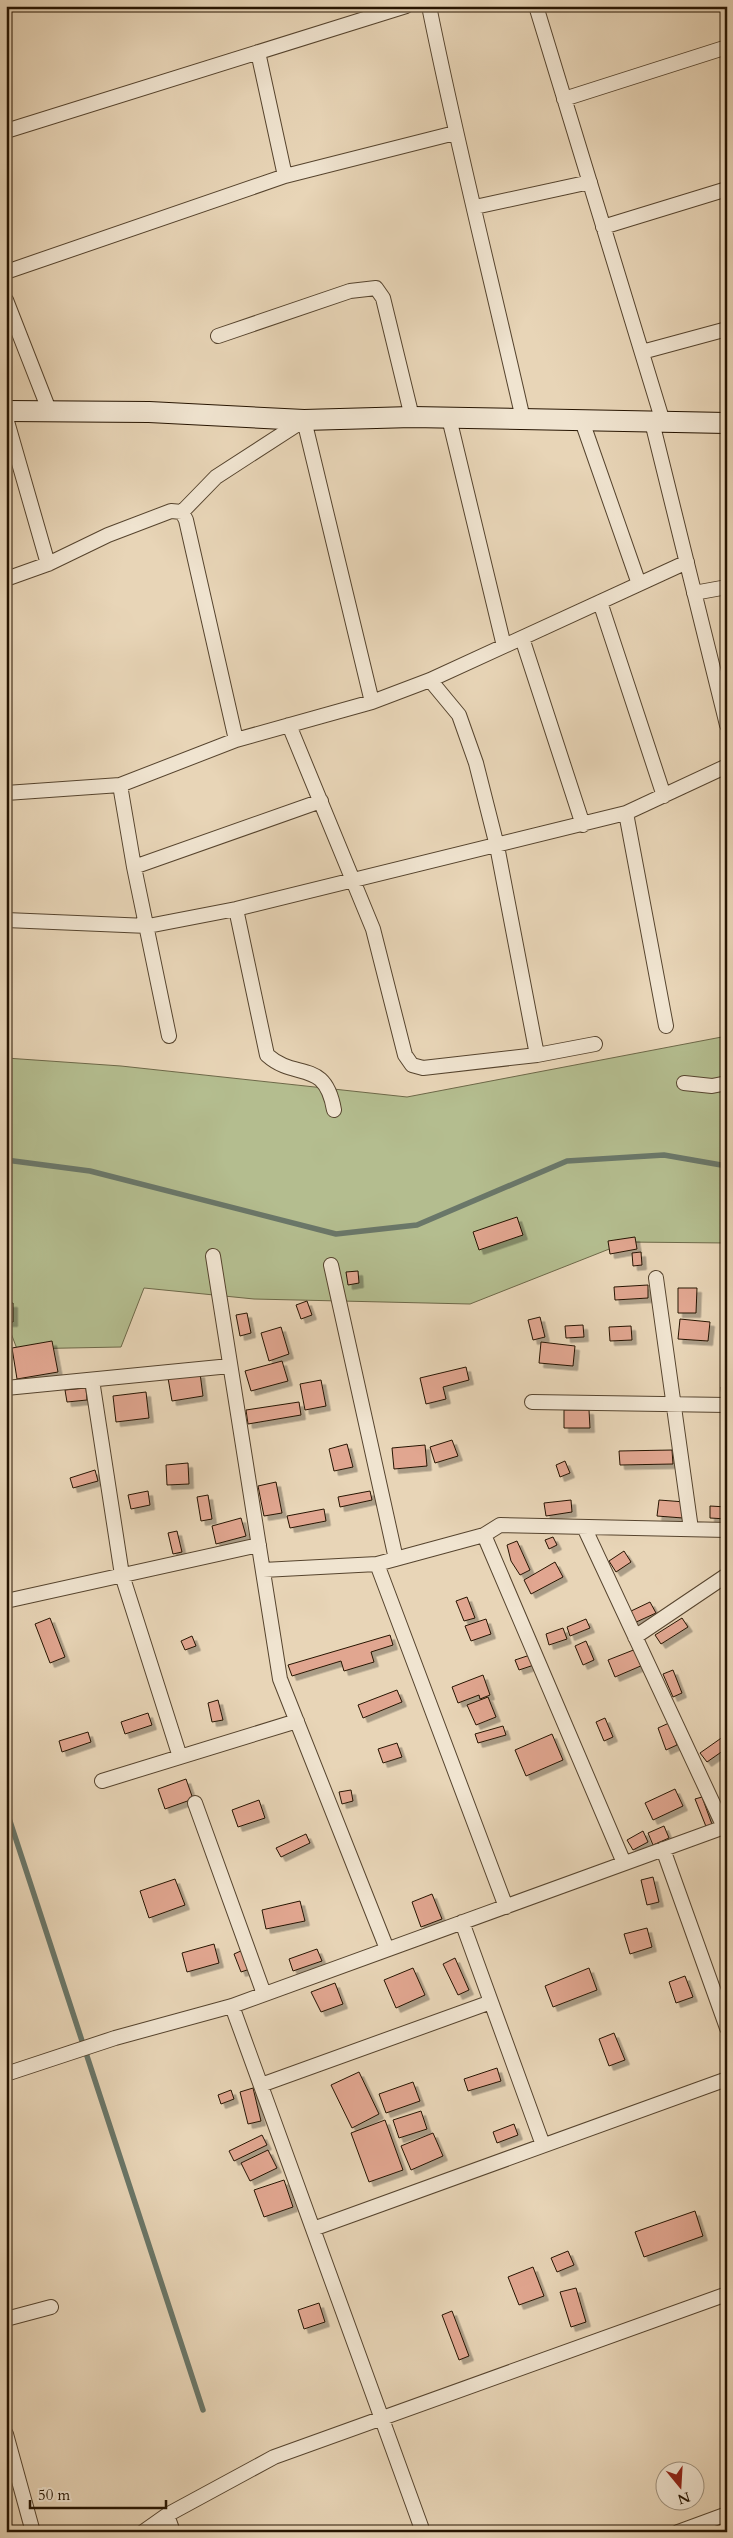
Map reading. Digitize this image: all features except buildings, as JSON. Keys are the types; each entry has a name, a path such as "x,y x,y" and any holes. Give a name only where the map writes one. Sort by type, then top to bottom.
{"street":[{"path":"6,131 406,6"},
{"path":"429,6 455,133 475,207 523,419"},
{"path":"536,6 642,352 694,593 727,725"},
{"path":"564,99 727,48"},
{"path":"258,52 285,176"},
{"path":"6,272 285,176 455,133"},
{"path":"475,207 590,182"},
{"path":"604,228 727,189"},
{"path":"218,336 350,291 376,288 383,298 412,417"},
{"path":"6,300 49,410"},
{"path":"642,352 727,330"},
{"path":"6,411 149,412 304,420 412,417 727,423"},
{"path":"6,418 48,564"},
{"path":"449,418 504,646"},
{"path":"182,512 216,477 304,420"},
{"path":"304,420 372,702"},
{"path":"582,421 639,584"},
{"path":"6,578 48,564 108,535 171,511 182,512"},
{"path":"182,512 186,520 236,740"},
{"path":"6,793 120,785 236,740 372,702 430,680 687,562"},
{"path":"694,593 727,587"},
{"path":"600,602 664,796"},
{"path":"522,638 583,825"},
{"path":"430,680 459,715 476,762 497,846 537,1055"},
{"path":"288,725 373,929 405,1055 412,1065 424,1068 537,1055 595,1044"},
{"path":"6,920 148,926 236,909 626,813 727,766"},
{"path":"120,785 134,867 170,1036"},
{"path":"134,867 321,801"},
{"path":"626,813 666,1026"},
{"path":"236,909 267,1055 274,1061 288,1067 308,1071 326,1083 334,1110"},
{"path":"684,1083 712,1086 727,1084"},
{"path":"213,1256 280,1679 387,1950"},
{"path":"331,1265 396,1559"},
{"path":"656,1278 691,1529"},
{"path":"6,1388 230,1366"},
{"path":"92,1380 122,1575 180,1758"},
{"path":"532,1402 727,1405"},
{"path":"263,1570 377,1564 484,1535 500,1525 727,1530"},
{"path":"6,2074 115,2038 232,2006 726,1827 584,1527"},
{"path":"484,1535 624,1864"},
{"path":"6,1601 258,1545"},
{"path":"377,1564 506,1906"},
{"path":"635,1637 727,1575"},
{"path":"102,1781 297,1721"},
{"path":"195,1803 264,1994"},
{"path":"663,1849 727,2028"},
{"path":"462,1922 543,2145"},
{"path":"260,2085 491,2002"},
{"path":"232,2006 423,2532"},
{"path":"313,2229 727,2079"},
{"path":"143,2532 168,2515 274,2457 727,2294"},
{"path":"6,2319 50,2307"},
{"path":"6,2434 33,2532"},
{"path":"684,2531 727,2514"},
{"path":"168,2515 173,2532"}],"green space":[{"path":"727,1036 727,1243 627,1242 470,1304 254,1299 144,1288 121,1347 17,1349 6,1320 6,1058 121,1066 407,1097"}],"waterway":[{"path":"6,1160 90,1171 336,1234 417,1225 567,1161 664,1155 727,1166"},
{"path":"6,1809 203,2410"}]}
